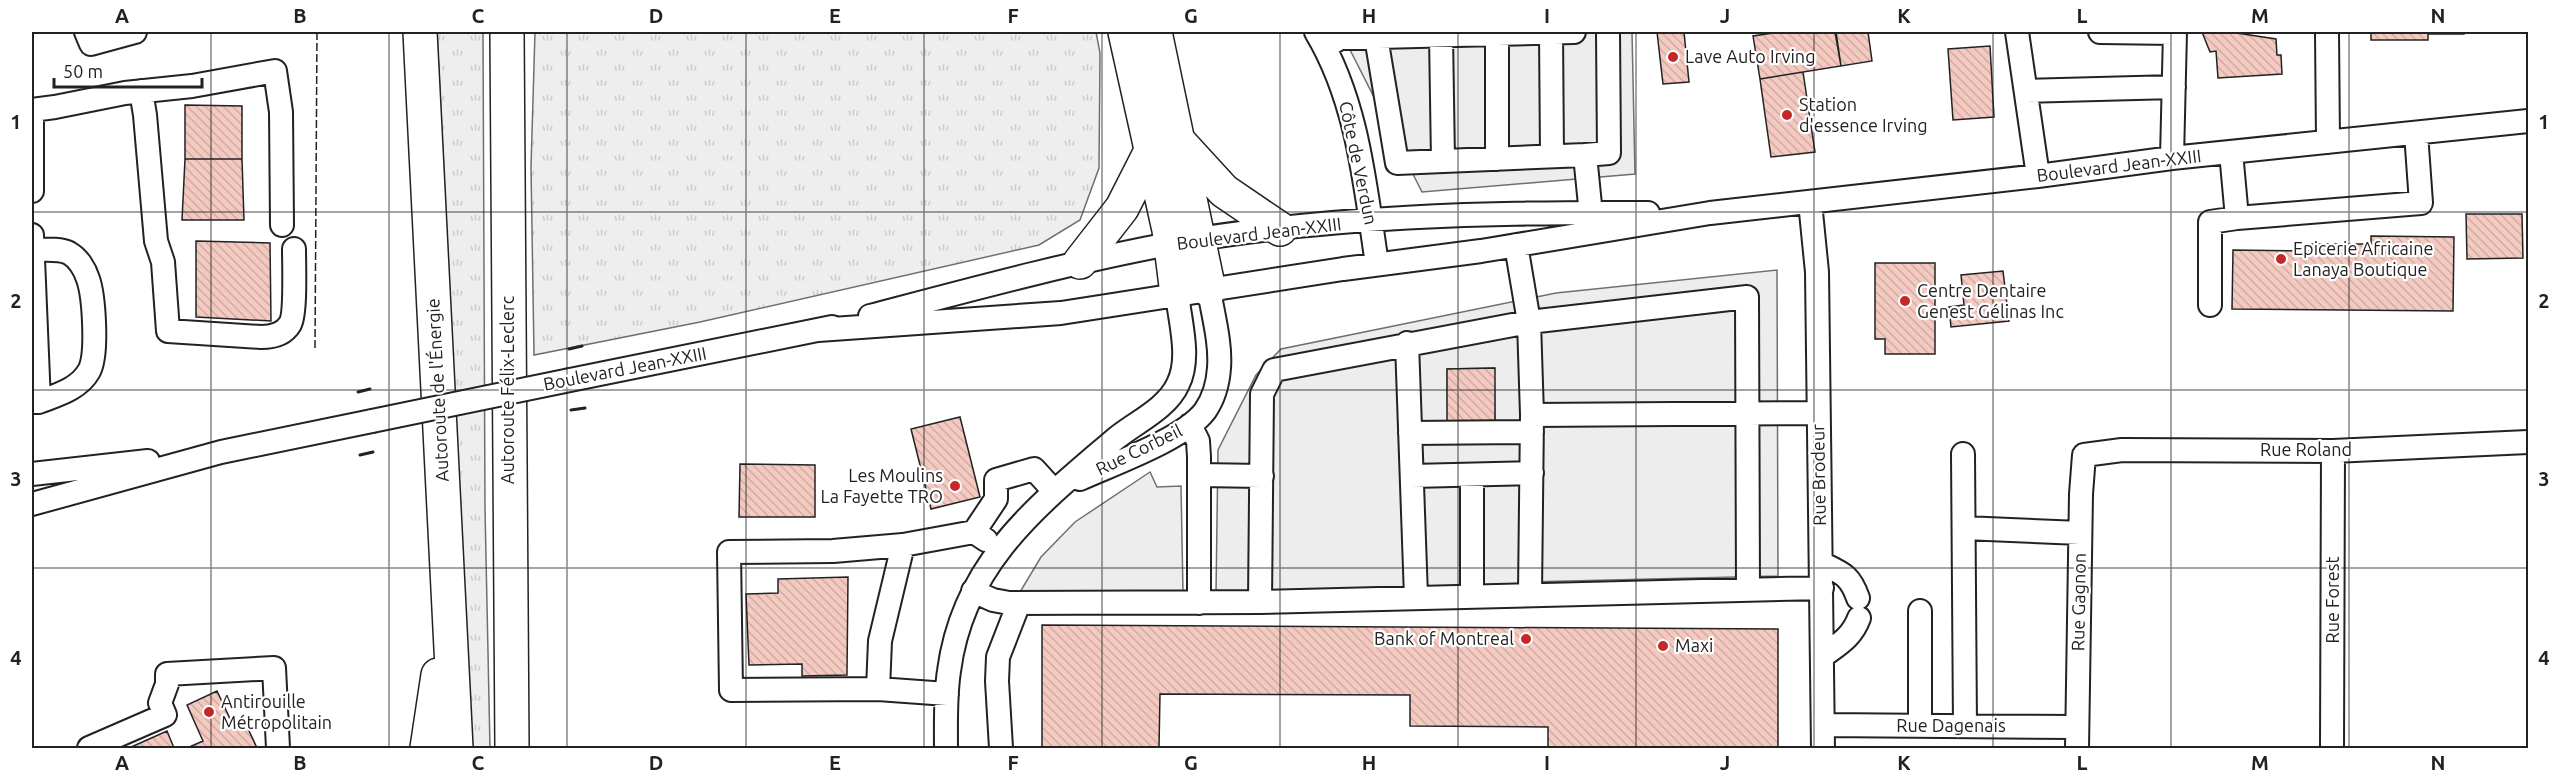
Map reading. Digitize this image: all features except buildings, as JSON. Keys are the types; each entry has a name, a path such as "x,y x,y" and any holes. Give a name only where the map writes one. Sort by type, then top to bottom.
{"highway":[{"name":"Autoroute de l'Énergie","path":"420,32 456,748"},
{"name":"Autoroute Félix-Leclerc","path":"507,32 512,748"},
{"path":"1125,32 1165,146 1224,191 1280,229"},
{"path":"1155,32 1165,146 1184,242 1209,290"},
{"path":"1080,261 1122,208 1165,146"},
{"path":"1177,294 1184,242"},
{"path":"428,748 449,602"}],"street":[{"path":"86,32 91,44 135,32"},
{"path":"1551,32 1552,156"},
{"path":"1320,39 1375,34 1574,32"},
{"path":"1375,34 1397,163 1609,153 1608,32"},
{"path":"2017,32 2038,176"},
{"path":"2100,32 2175,32 2172,158"},
{"path":"2327,32 2328,142"},
{"path":"1497,34 1497,159"},
{"path":"1441,35 1443,161"},
{"name":"Côte de Verdun","path":"1320,39 1339,78 1353,125 1377,264"},
{"path":"32,191 32,110 275,71 281,112 282,225"},
{"path":"2026,91 2174,87"},
{"path":"141,91 156,241 163,262 168,331 261,337 273,336 283,331 292,321 294,249"},
{"name":"Boulevard Jean-XXIII","path":"32,504 221,453 818,330 1080,261 1184,242 1280,229 1371,221 1592,222 1710,213 2038,176 2172,158 2529,121"},
{"path":"2210,305 2210,222 2421,203 2416,133"},
{"path":"2231,152 2238,218"},
{"path":"1585,155 1592,222"},
{"name":"Rue Brodeur","path":"1810,202 1816,272 1823,748"},
{"name":"Boulevard Jean-XXIII","path":"818,330 1061,313 1516,245 1592,222"},
{"path":"32,242 74,257 88,278 93,359 89,370 73,387 35,402 34,315 32,242"},
{"path":"1516,245 1529,321 1532,423 1530,594"},
{"name":"Rue Corbeil","path":"1054,491 1159,442 1190,425 1201,415 1211,400 1218,376 1219,353 1209,290"},
{"name":"Rue Corbeil","path":"946,748 947,694 954,644 973,591 999,548 1019,524 1131,425 1162,405 1177,387 1183,371 1184,356 1177,294"},
{"path":"1260,602 1262,394 1274,370 1529,321 1747,297 1748,588"},
{"path":"1407,343 1416,597"},
{"path":"1410,432 1532,423 1748,413 1818,413"},
{"path":"1190,425 1198,441 1200,475 1199,603"},
{"name":"Rue Roland","path":"2084,455 2122,450 2333,451 2529,442"},
{"name":"Rue Forest","path":"2332,748 2333,451"},
{"name":"Boulevard Jean-XXIII","path":"32,474 221,453"},
{"path":"1963,453 1965,726"},
{"name":"Rue Gagnon","path":"2077,738 2080,533 2084,455"},
{"path":"975,532 996,498 996,480 1034,469 1054,491"},
{"path":"1412,476 1532,473"},
{"path":"1200,475 1262,476"},
{"path":"1472,475 1472,596"},
{"path":"1964,528 2080,533"},
{"path":"947,694 879,689 731,690 729,552 833,551 903,545 975,532 999,548"},
{"path":"879,689 880,641 903,545"},
{"path":"1821,563 1845,574 1853,584 1858,608 1854,630 1848,638 1823,656"},
{"path":"973,591 997,602 1199,603 1822,588"},
{"path":"1001,748 998,657 1019,603"},
{"path":"1920,612 1920,726"},
{"path":"89,748 165,715 160,703 167,684 167,674 274,668 278,748"},
{"name":"Rue Dagenais","path":"1824,725 1965,726 2077,738"}],"green space":[{"path":"437,32 483,32 485,509 490,748 472,748"},
{"path":"535,32 1096,32 1100,53 1099,168 1080,220 1039,245 700,322 534,355 531,167"}],"shaded area":[{"path":"1341,32 1632,32 1635,174 1422,192"},
{"path":"1777,270 1778,576 1526,582 1512,594 1216,593 1218,450 1256,375 1281,349 1556,293","holes":["1494,368 1495,426 1448,426 1447,369"]},
{"path":"1150,472 1157,487 1181,486 1183,592 1020,592 1041,557 1075,522"}],"fence":[{"path":"315,348 317,32"}],"wall":[{"path":"569,349 582,346"},
{"path":"358,392 370,389"},
{"path":"571,410 585,408"},
{"path":"360,455 373,452"}],"place":[{"name":"Lave Auto Irving","path":"1673,57"},
{"name":"Station d'essence Irving","path":"1787,115"},
{"name":"Epicerie Africaine Lanaya Boutique","path":"2281,259"},
{"name":"Centre Dentaire Genest Gélinas Inc","path":"1905,301"},
{"name":"Les Moulins La Fayette TRO","path":"955,486"},
{"name":"Bank of Montreal","path":"1526,639"},
{"name":"Maxi","path":"1663,646"},
{"name":"Antirouille Métropolitain","path":"209,712"}]}
